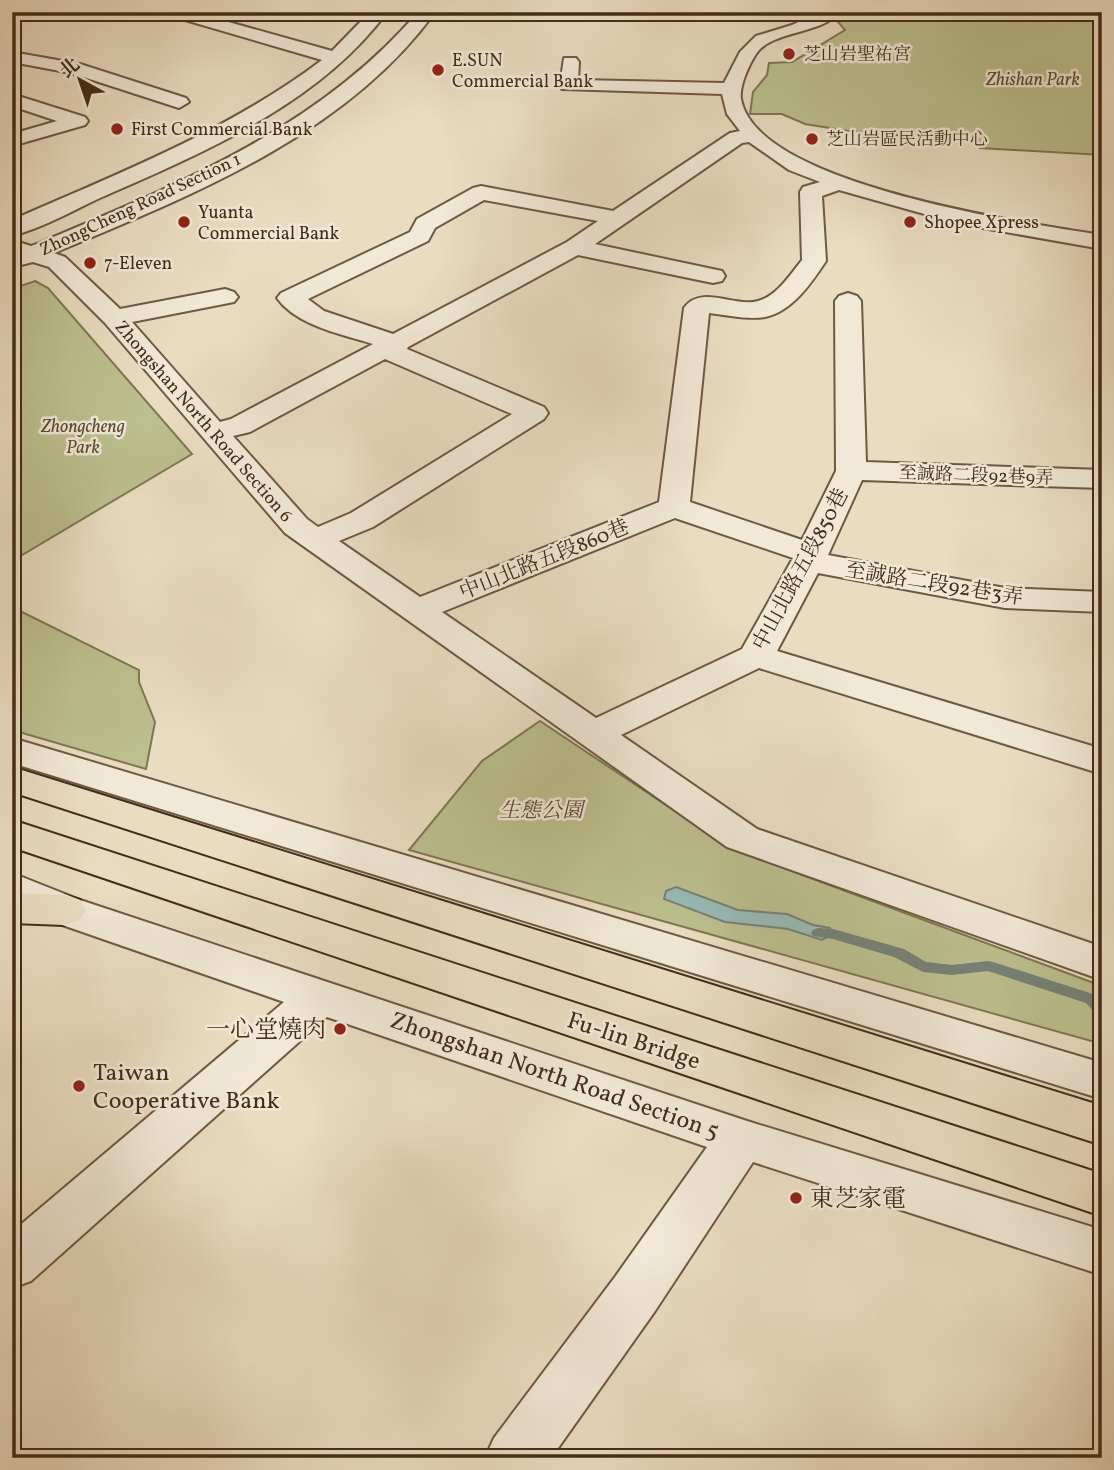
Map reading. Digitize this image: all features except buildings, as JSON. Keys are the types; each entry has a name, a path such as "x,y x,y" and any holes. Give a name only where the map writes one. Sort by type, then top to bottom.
{"main road":[{"path":"12,779 1102,1126"},
{"name":"Fu-lin Bridge","path":"12,833 1102,1195"},
{"path":"12,908 64,910"}],"street":[{"path":"174,12 336,58"},
{"name":"ZhongCheng Road Section 1","path":"12,229 142,173 224,132 285,96 336,58 379,12"},
{"name":"ZhongCheng Road Section 1","path":"19,254 180,189 310,118 365,80 403,45 427,12"},
{"path":"832,12 794,30 761,39 751,48 731,89 732,103 739,118 754,136 777,153 839,183 957,216 1102,242"},
{"path":"12,57 74,68 179,102"},
{"path":"570,62 569,85 731,89"},
{"path":"12,100 78,121 12,140"},
{"path":"213,432 240,426 575,247 737,137 754,136"},
{"path":"674,507 697,308 704,305 762,310 789,293 814,261 811,192 839,183"},
{"path":"314,540 362,520 534,413 391,347 315,316 290,298 420,236 425,224 481,194 615,218"},
{"path":"575,247 713,276"},
{"name":"Zhongshan North Road Section 6","path":"19,254 57,262 114,318 296,526 414,611"},
{"path":"114,318 225,297"},
{"path":"848,301 851,471"},
{"name":"至誠路二段92巷9弄","path":"851,471 1102,479"},
{"name":"中山北路五段850巷","path":"592,735 756,656 810,558 851,471"},
{"name":"至誠路二段92巷3弄","path":"674,507 810,558 1005,598 1102,602"},
{"name":"中山北路五段860巷","path":"414,611 674,507"},
{"path":"414,611 742,838 1102,964"},
{"path":"756,656 1102,762"},
{"path":"12,750 1102,1081"},
{"name":"Zhongshan North Road Section 5","path":"12,887 64,910 741,1139 1102,1253"},
{"path":"12,1265 321,996"},
{"path":"516,1458 635,1294 741,1139"}],"green space":[{"name":"Zhishan Park","path":"863,12 1102,12 1102,155 980,148 978,142 848,131 805,124 782,114 750,114 753,92 767,75 769,63 792,62 845,30 838,22"},
{"name":"Zhongcheng Park","path":"35,281 48,288 192,454 12,561 12,289"},
{"path":"12,607 139,670 139,682 155,722 146,769 12,730"},
{"name":"生態公園","path":"540,721 732,849 1102,986 1102,1044 409,850 482,761"}],"water":[{"path":"676,887 738,910 787,914 813,925 830,928 833,934 822,940 788,929 725,922 664,899 666,891"}],"waterway":[{"path":"818,933 833,934 899,953 923,967 952,970 988,966 1091,999 1102,1011"}],"place":[{"name":"芝山岩聖祐宮","path":"789,54"},
{"name":"E.SUN Commercial Bank","path":"438,70"},
{"name":"First Commercial Bank","path":"117,129"},
{"name":"芝山岩區民活動中心","path":"812,139"},
{"name":"Yuanta Commercial Bank","path":"184,222"},
{"name":"Shopee Xpress","path":"910,222"},
{"name":"7-Eleven","path":"90,263"},
{"name":"一心堂燒肉","path":"340,1029"},
{"name":"Taiwan Cooperative Bank","path":"79,1086"},
{"name":"東芝家電","path":"796,1198"}]}
